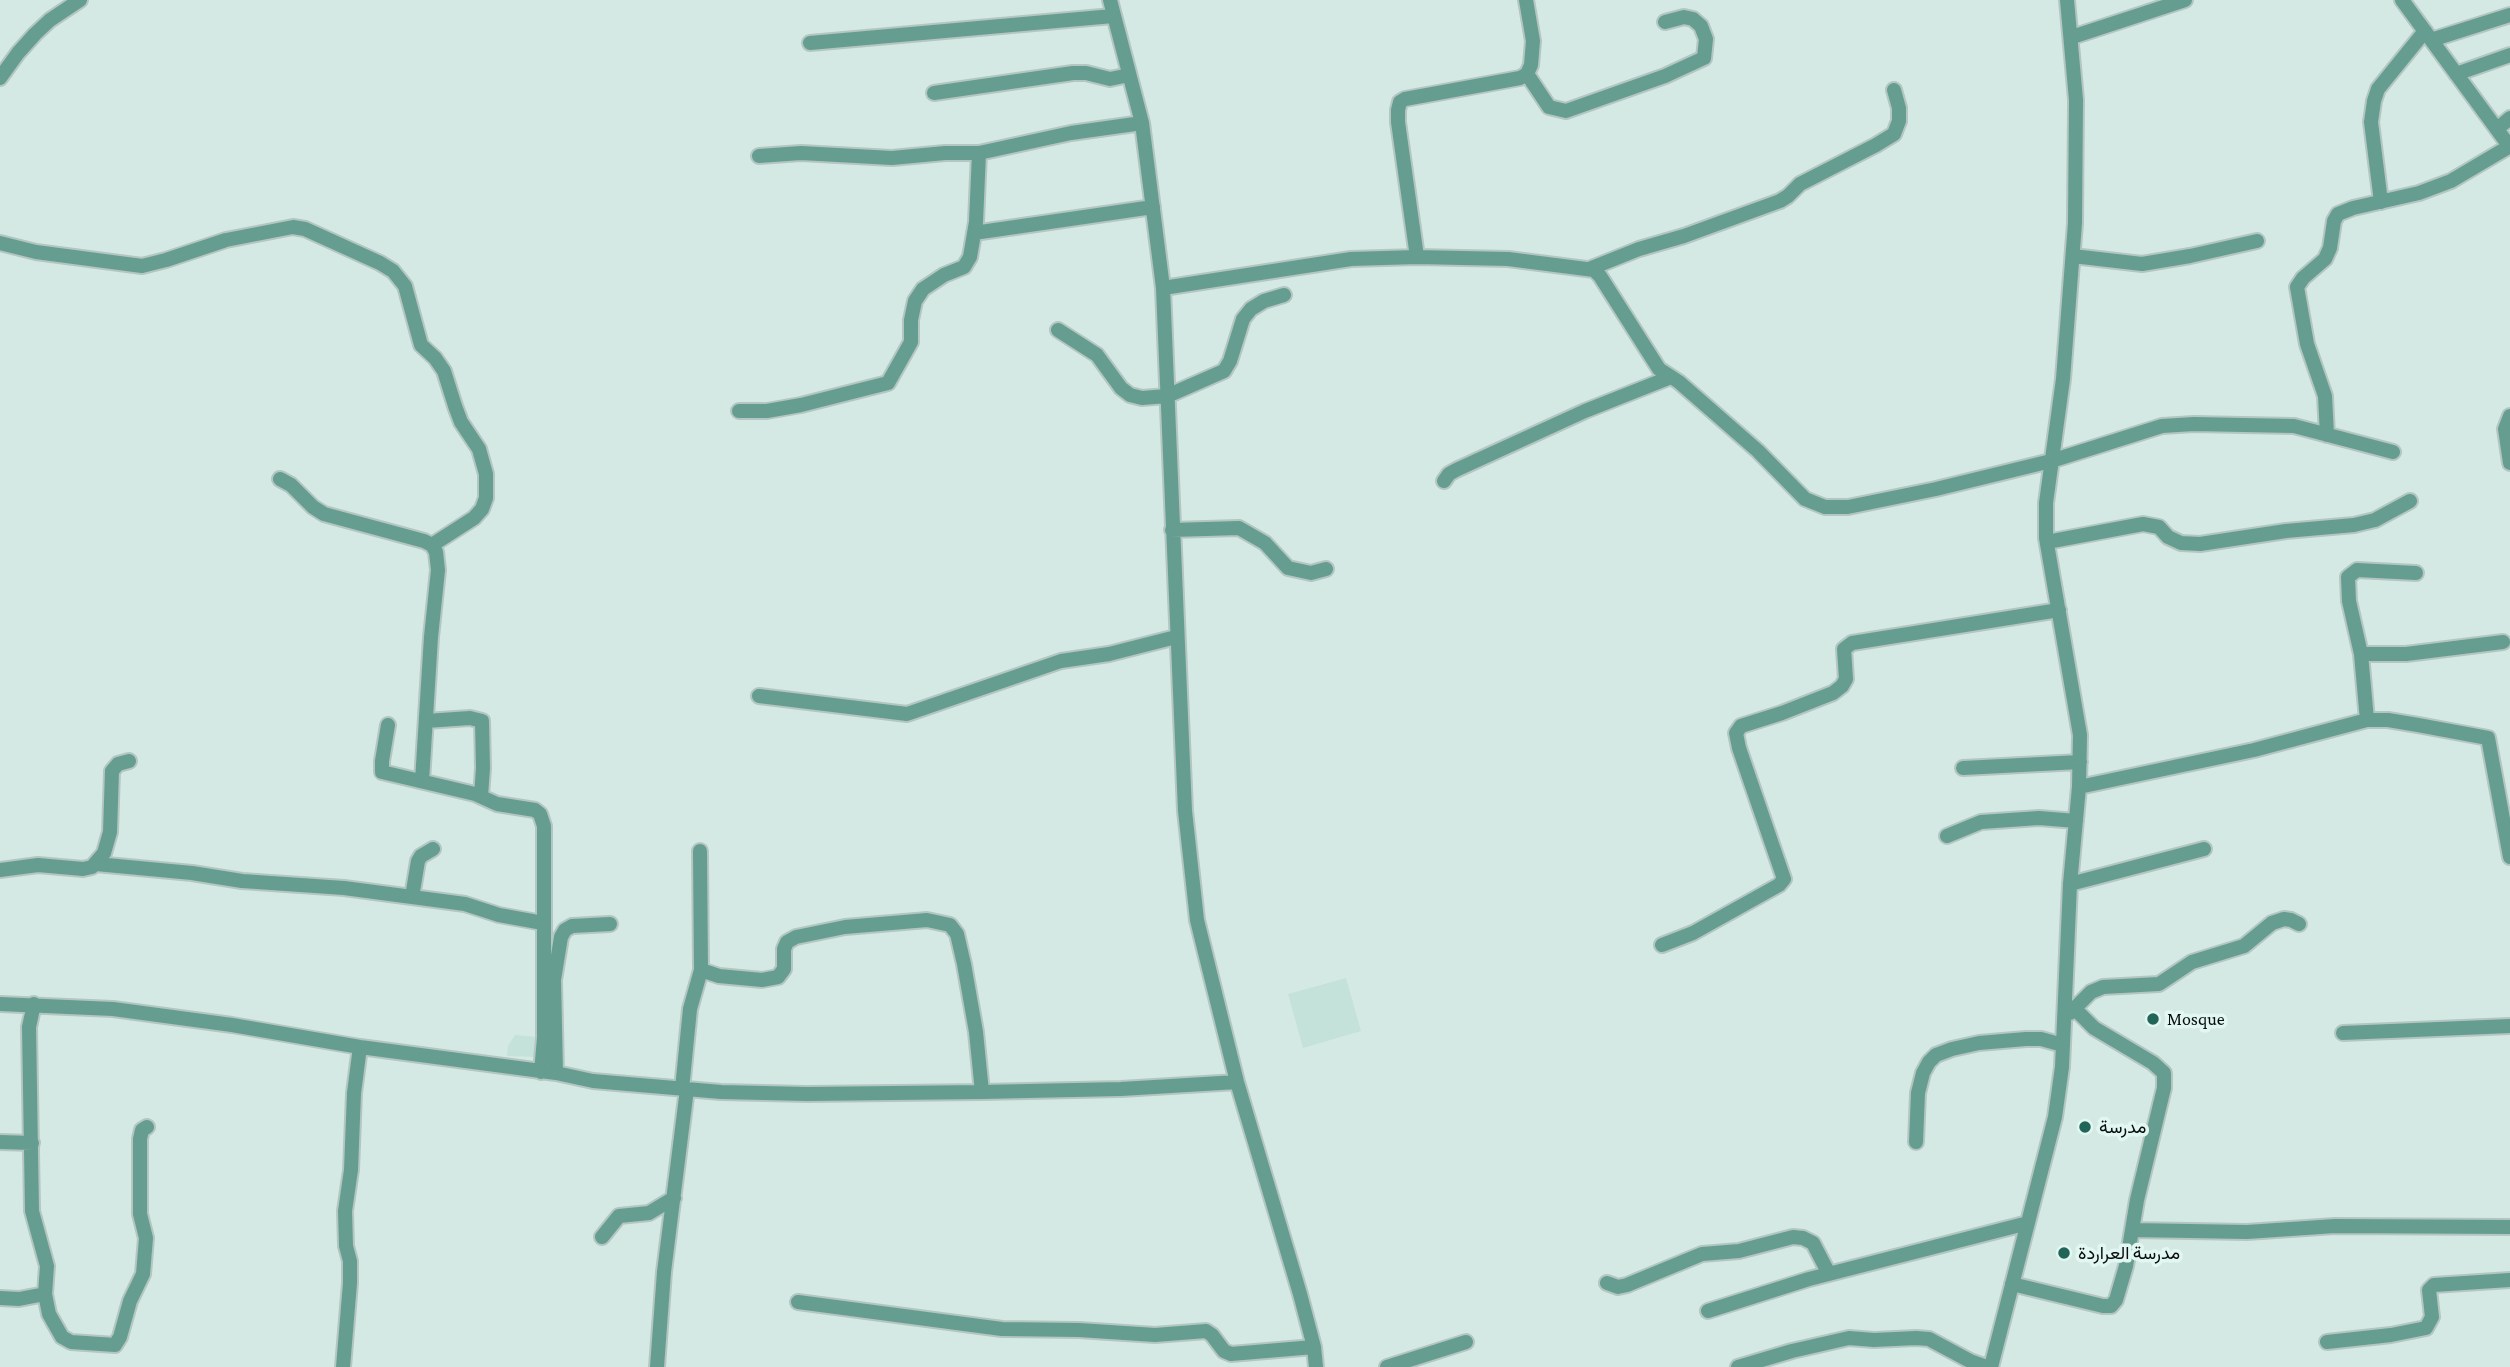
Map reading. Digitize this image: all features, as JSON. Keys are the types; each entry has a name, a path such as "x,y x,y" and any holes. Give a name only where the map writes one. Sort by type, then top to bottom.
{"street":[{"path":"0,78 35,34 50,20 80,0"},
{"path":"1110,0 1142,123 1163,288 1185,810 1197,920 1237,1082 1314,1347 1316,1367"},
{"path":"1416,257 1398,122 1400,102 1520,78 1527,74 1531,65 1533,41 1526,0"},
{"path":"1738,1367 1849,1338 1916,1338 1936,1342 1970,1361 1989,1367 2054,1117 2063,1045 2070,884 2080,762 2076,701 2047,542 2046,503 2063,379 2073,256 2077,156 2072,37 2067,0"},
{"path":"2072,37 2185,0"},
{"path":"2327,435 2325,397 2307,344 2297,287 2303,278 2325,259 2338,214 2418,193 2451,181 2510,146 2402,0"},
{"path":"2381,202 2371,122 2378,89 2428,35 2510,15"},
{"path":"810,43 1113,16"},
{"path":"1527,74 1549,107 1566,111 1665,76 1704,58 1706,39 1701,26 1693,19 1684,17 1665,22"},
{"path":"2456,74 2510,55"},
{"path":"934,93 1073,73 1110,79 1129,75"},
{"path":"1589,269 1788,197 1800,184 1894,134 1899,121 1894,90"},
{"path":"2497,130 2510,118"},
{"path":"759,156 801,153 892,158 979,153 1071,133 1142,123"},
{"path":"739,411 767,411 801,405 888,383 911,342 911,320 915,301 932,281 964,267 970,257 979,153"},
{"path":"974,233 1153,207"},
{"path":"0,243 36,252 142,266 226,240 293,227 305,229 393,271 404,286 421,345 444,371 461,422 479,449 486,474 486,498 482,509 474,518 432,545"},
{"path":"2073,256 2142,264 2257,241"},
{"path":"1163,288 1351,260 1416,257 1508,259 1589,269 1600,276 1659,369 1758,451 1805,499 1825,507 1848,507 2051,461 2162,426 2294,426 2393,452"},
{"path":"1058,330 1097,355 1121,388 1130,395 1142,398 1167,396 1224,371 1230,361 1243,319 1251,309 1264,301 1284,295"},
{"path":"1444,481 1456,470 1585,411 1671,377"},
{"path":"2510,416 2505,429 2510,463"},
{"path":"280,479 324,513 409,536 432,545 436,552 438,570 422,781"},
{"path":"2047,542 2143,524 2159,527 2168,537 2181,543 2200,544 2286,531 2354,525 2375,520 2410,501"},
{"path":"1172,530 1239,528 1265,543 1288,568 1311,573 1326,569"},
{"path":"2367,720 2361,654 2349,601 2348,577 2357,570 2416,573"},
{"path":"1662,945 1693,933 1779,885 1784,879 1739,748 1737,729 1820,698 1842,686 1846,679 1844,649 1852,642 2059,611"},
{"path":"759,696 907,714 1061,662 1109,654 1176,637"},
{"path":"2361,654 2406,653 2503,642"},
{"path":"426,721 470,718 482,721 481,796"},
{"path":"2079,787 2254,750 2367,720 2388,720 2488,738 2507,827 2510,857"},
{"path":"388,725 382,771 481,796 497,804 535,810 540,814 544,831 544,1038 541,1072"},
{"path":"0,870 38,865 88,869 96,864 104,853 110,832 111,771 118,764 129,761"},
{"path":"1963,768 2080,762"},
{"path":"1947,836 1981,822 2039,818 2076,821"},
{"path":"412,897 418,861 433,849"},
{"path":"2070,884 2204,849"},
{"path":"657,1367 690,1009 701,970 701,851"},
{"path":"96,864 184,872 242,881 344,888 465,904 499,915 543,923"},
{"path":"2064,1020 2091,992 2103,987 2159,984 2192,962 2244,946 2273,923 2284,919 2299,924"},
{"path":"701,970 719,976 762,980 778,977 784,969 784,948 787,942 796,936 845,927 927,920 950,925 957,934 964,964 976,1032 982,1092"},
{"path":"556,1073 554,980 561,937 567,928 572,926 610,924"},
{"path":"0,1004 113,1009 360,1047 556,1073 593,1081 759,1094 1121,1089 1237,1082"},
{"path":"34,1004 29,1027 32,1211 47,1266 45,1294 49,1314 66,1340 107,1346 116,1345 118,1341 127,1307 143,1274 145,1262 146,1238 140,1214 138,1184 139,1139 142,1130 147,1127"},
{"path":"2012,1284 2103,1306 2111,1306 2120,1290 2164,1088 2164,1073 2153,1063 2094,1028 2074,1007"},
{"path":"2343,1033 2510,1026"},
{"path":"1916,1142 1920,1083 1929,1062 1936,1055 1979,1043 2026,1039 2041,1039 2063,1045"},
{"path":"343,1367 350,1283 345,1211 351,1170 354,1093 360,1047"},
{"path":"0,1142 32,1143"},
{"path":"602,1237 619,1216 649,1213 674,1198"},
{"path":"1708,1311 1829,1274 2028,1223"},
{"path":"2132,1230 2246,1232 2335,1226 2510,1227"},
{"path":"1607,1283 1618,1287 1627,1285 1702,1254 1739,1251 1793,1237 1814,1243 1829,1274"},
{"path":"2327,1342 2426,1328 2432,1317 2430,1290 2434,1285 2510,1280"},
{"path":"0,1298 19,1299 45,1294"},
{"path":"797,1302 1002,1329 1155,1335 1206,1331 1224,1351 1231,1354 1314,1347"},
{"path":"1387,1367 1466,1342"}],"shaded area":[{"path":"1346,978 1361,1031 1303,1048 1288,994"},
{"path":"515,1035 538,1037 537,1057 507,1056 508,1046"}],"place":[{"name":"Mosque","path":"2153,1019"},
{"name":"مدرسة","path":"2085,1127"},
{"name":"مدرسة العراردة","path":"2064,1253"}]}
